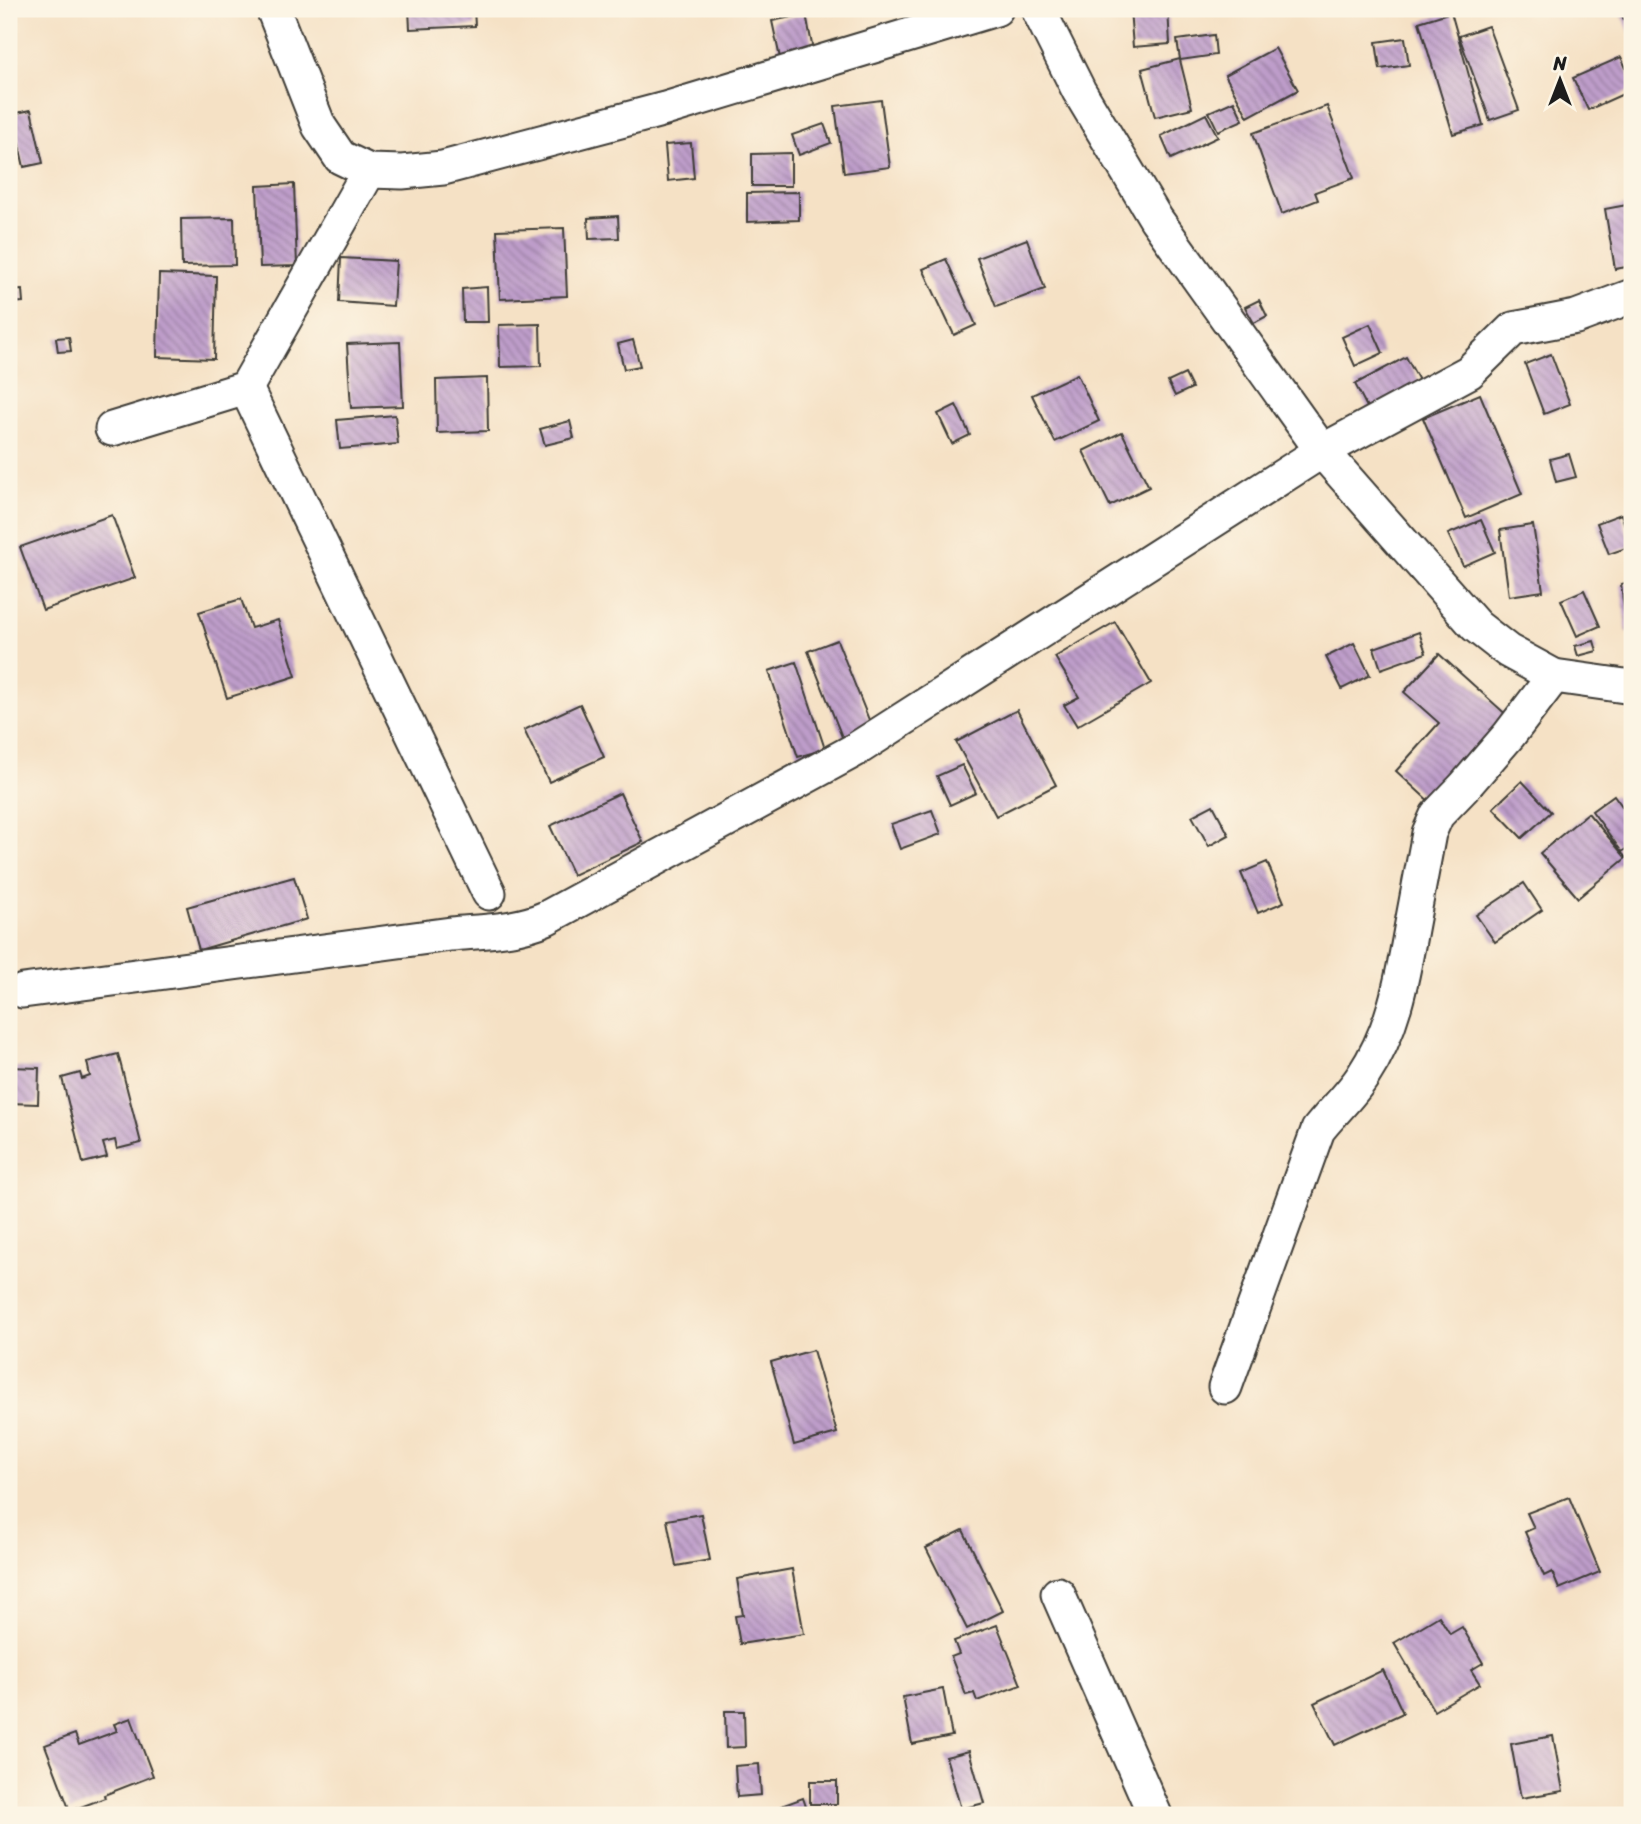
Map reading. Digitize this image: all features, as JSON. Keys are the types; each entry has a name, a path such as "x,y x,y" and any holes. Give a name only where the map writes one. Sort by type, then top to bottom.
{"street":[{"path":"273,9 319,126 340,157 369,171 401,172 443,168 665,108 996,9"},
{"path":"1038,9 1079,91 1156,219 1322,451 1476,626 1508,651 1554,676 1632,687"},
{"path":"112,429 246,388 369,171"},
{"path":"23,990 531,925 855,750 1322,451 1469,372 1514,329 1576,317 1632,296"},
{"path":"246,388 489,892"},
{"path":"1225,1387 1318,1130 1364,1076 1390,1025 1401,984 1429,833 1437,814 1509,735 1554,676"},
{"path":"1058,1594 1155,1815"}],"building":[{"path":"409,9 474,9 475,26 410,29"},
{"path":"1130,9 1168,9 1170,44 1133,47"},
{"path":"1619,9 1632,9 1632,37"},
{"path":"1451,12 1483,125 1453,134 1419,22"},
{"path":"806,14 813,50 780,58 772,21"},
{"path":"1488,26 1519,110 1490,120 1459,36"},
{"path":"1214,35 1216,55 1180,60 1192,108 1155,117 1142,69 1180,59 1177,40"},
{"path":"1405,38 1409,65 1380,69 1376,42"},
{"path":"1275,48 1298,90 1248,117 1225,75"},
{"path":"1621,57 1632,81 1632,90 1588,110 1573,78"},
{"path":"881,100 890,167 844,173 835,106"},
{"path":"1234,101 1243,120 1218,131 1209,112"},
{"path":"1327,106 1354,178 1315,192 1318,200 1282,214 1253,133"},
{"path":"31,110 43,163 24,167 12,114"},
{"path":"1206,114 1218,137 1171,159 1161,136"},
{"path":"824,124 831,143 799,155 792,135"},
{"path":"691,143 694,178 668,181 665,145"},
{"path":"791,153 791,186 752,186 752,154"},
{"path":"294,184 297,266 260,267 257,186"},
{"path":"799,192 799,220 747,222 747,193"},
{"path":"1632,204 1632,266 1615,269 1605,209"},
{"path":"618,216 619,238 589,239 588,218"},
{"path":"234,218 235,265 182,266 181,219"},
{"path":"564,228 567,296 500,299 497,230"},
{"path":"1027,239 1045,289 996,307 977,258"},
{"path":"341,258 396,261 393,306 339,302"},
{"path":"946,259 976,325 954,335 923,269"},
{"path":"159,274 216,276 214,359 157,357"},
{"path":"487,287 488,322 463,322 462,289"},
{"path":"22,290 23,302 9,303 9,291"},
{"path":"1259,300 1267,316 1254,323 1245,307"},
{"path":"540,324 541,366 500,367 499,325"},
{"path":"1370,324 1383,353 1355,366 1342,337"},
{"path":"69,337 71,351 58,352 56,338"},
{"path":"633,340 640,366 624,369 618,344"},
{"path":"400,342 403,406 351,408 347,344"},
{"path":"1551,354 1570,404 1544,414 1525,364"},
{"path":"1406,357 1421,384 1369,411 1355,384"},
{"path":"1077,374 1099,421 1055,442 1032,395"},
{"path":"1185,374 1192,388 1175,396 1168,382"},
{"path":"487,378 488,431 437,433 436,380"},
{"path":"1480,394 1522,494 1466,518 1423,418"},
{"path":"956,405 970,435 952,444 938,414"},
{"path":"395,415 398,444 340,449 337,420"},
{"path":"570,421 574,438 545,445 540,429"},
{"path":"1122,432 1149,487 1110,506 1083,451"},
{"path":"1569,454 1576,477 1556,482 1550,459"},
{"path":"1621,514 1632,546 1609,554 1597,523"},
{"path":"112,515 135,578 43,610 20,547"},
{"path":"1481,520 1495,552 1463,566 1448,534"},
{"path":"1533,525 1543,591 1509,596 1500,530"},
{"path":"1632,582 1632,632 1627,632 1621,584"},
{"path":"1584,590 1600,626 1577,636 1561,600"},
{"path":"241,599 251,628 278,620 296,676 227,698 199,612"},
{"path":"1115,622 1151,683 1077,726 1064,705 1079,697 1055,657"},
{"path":"1419,632 1426,653 1381,669 1374,648"},
{"path":"837,640 871,725 842,737 808,651"},
{"path":"1594,641 1597,651 1578,656 1575,646"},
{"path":"1354,643 1370,675 1342,689 1326,657"},
{"path":"1439,654 1510,718 1432,804 1396,771 1439,723 1404,692"},
{"path":"796,662 825,749 798,757 769,671"},
{"path":"580,704 604,757 549,782 524,730"},
{"path":"1017,710 1056,785 996,816 956,742"},
{"path":"962,765 976,793 950,805 937,776"},
{"path":"1522,781 1551,812 1522,838 1493,808"},
{"path":"620,793 643,842 573,875 550,826"},
{"path":"1614,795 1632,820 1632,844 1622,852 1592,811"},
{"path":"1213,805 1229,835 1209,846 1192,816"},
{"path":"932,810 941,834 900,849 891,824"},
{"path":"1588,813 1626,858 1578,898 1540,853"},
{"path":"1267,862 1284,902 1258,913 1241,873"},
{"path":"294,877 307,919 199,950 187,907"},
{"path":"1524,883 1542,910 1495,942 1476,915"},
{"path":"118,1054 141,1143 117,1149 115,1140 103,1143 107,1157 83,1163 62,1078 80,1073 82,1079 90,1076 87,1062"},
{"path":"9,1067 39,1068 38,1104 9,1103"},
{"path":"813,1350 837,1433 794,1445 771,1362"},
{"path":"1569,1497 1600,1572 1559,1589 1552,1572 1544,1576 1525,1532 1534,1528 1527,1513"},
{"path":"701,1514 710,1560 676,1566 667,1520"},
{"path":"963,1530 1003,1611 967,1629 926,1548"},
{"path":"792,1569 804,1634 740,1644 735,1616 743,1615 737,1579"},
{"path":"1439,1616 1450,1634 1462,1627 1483,1663 1471,1670 1480,1684 1434,1711 1394,1643"},
{"path":"997,1625 1021,1685 977,1701 974,1693 966,1695 951,1657 959,1654 954,1641"},
{"path":"1383,1670 1403,1713 1335,1745 1314,1703"},
{"path":"943,1689 952,1736 912,1744 903,1697"},
{"path":"725,1711 744,1711 745,1747 726,1748"},
{"path":"131,1718 153,1776 70,1811 45,1745 75,1734 79,1745 117,1731 114,1724"},
{"path":"1553,1736 1563,1791 1521,1798 1511,1744"},
{"path":"969,1751 984,1803 961,1809 946,1757"},
{"path":"759,1764 761,1795 737,1797 735,1766"},
{"path":"810,1781 837,1781 837,1804 810,1804"},
{"path":"803,1798 809,1815 784,1815 781,1806"}]}
